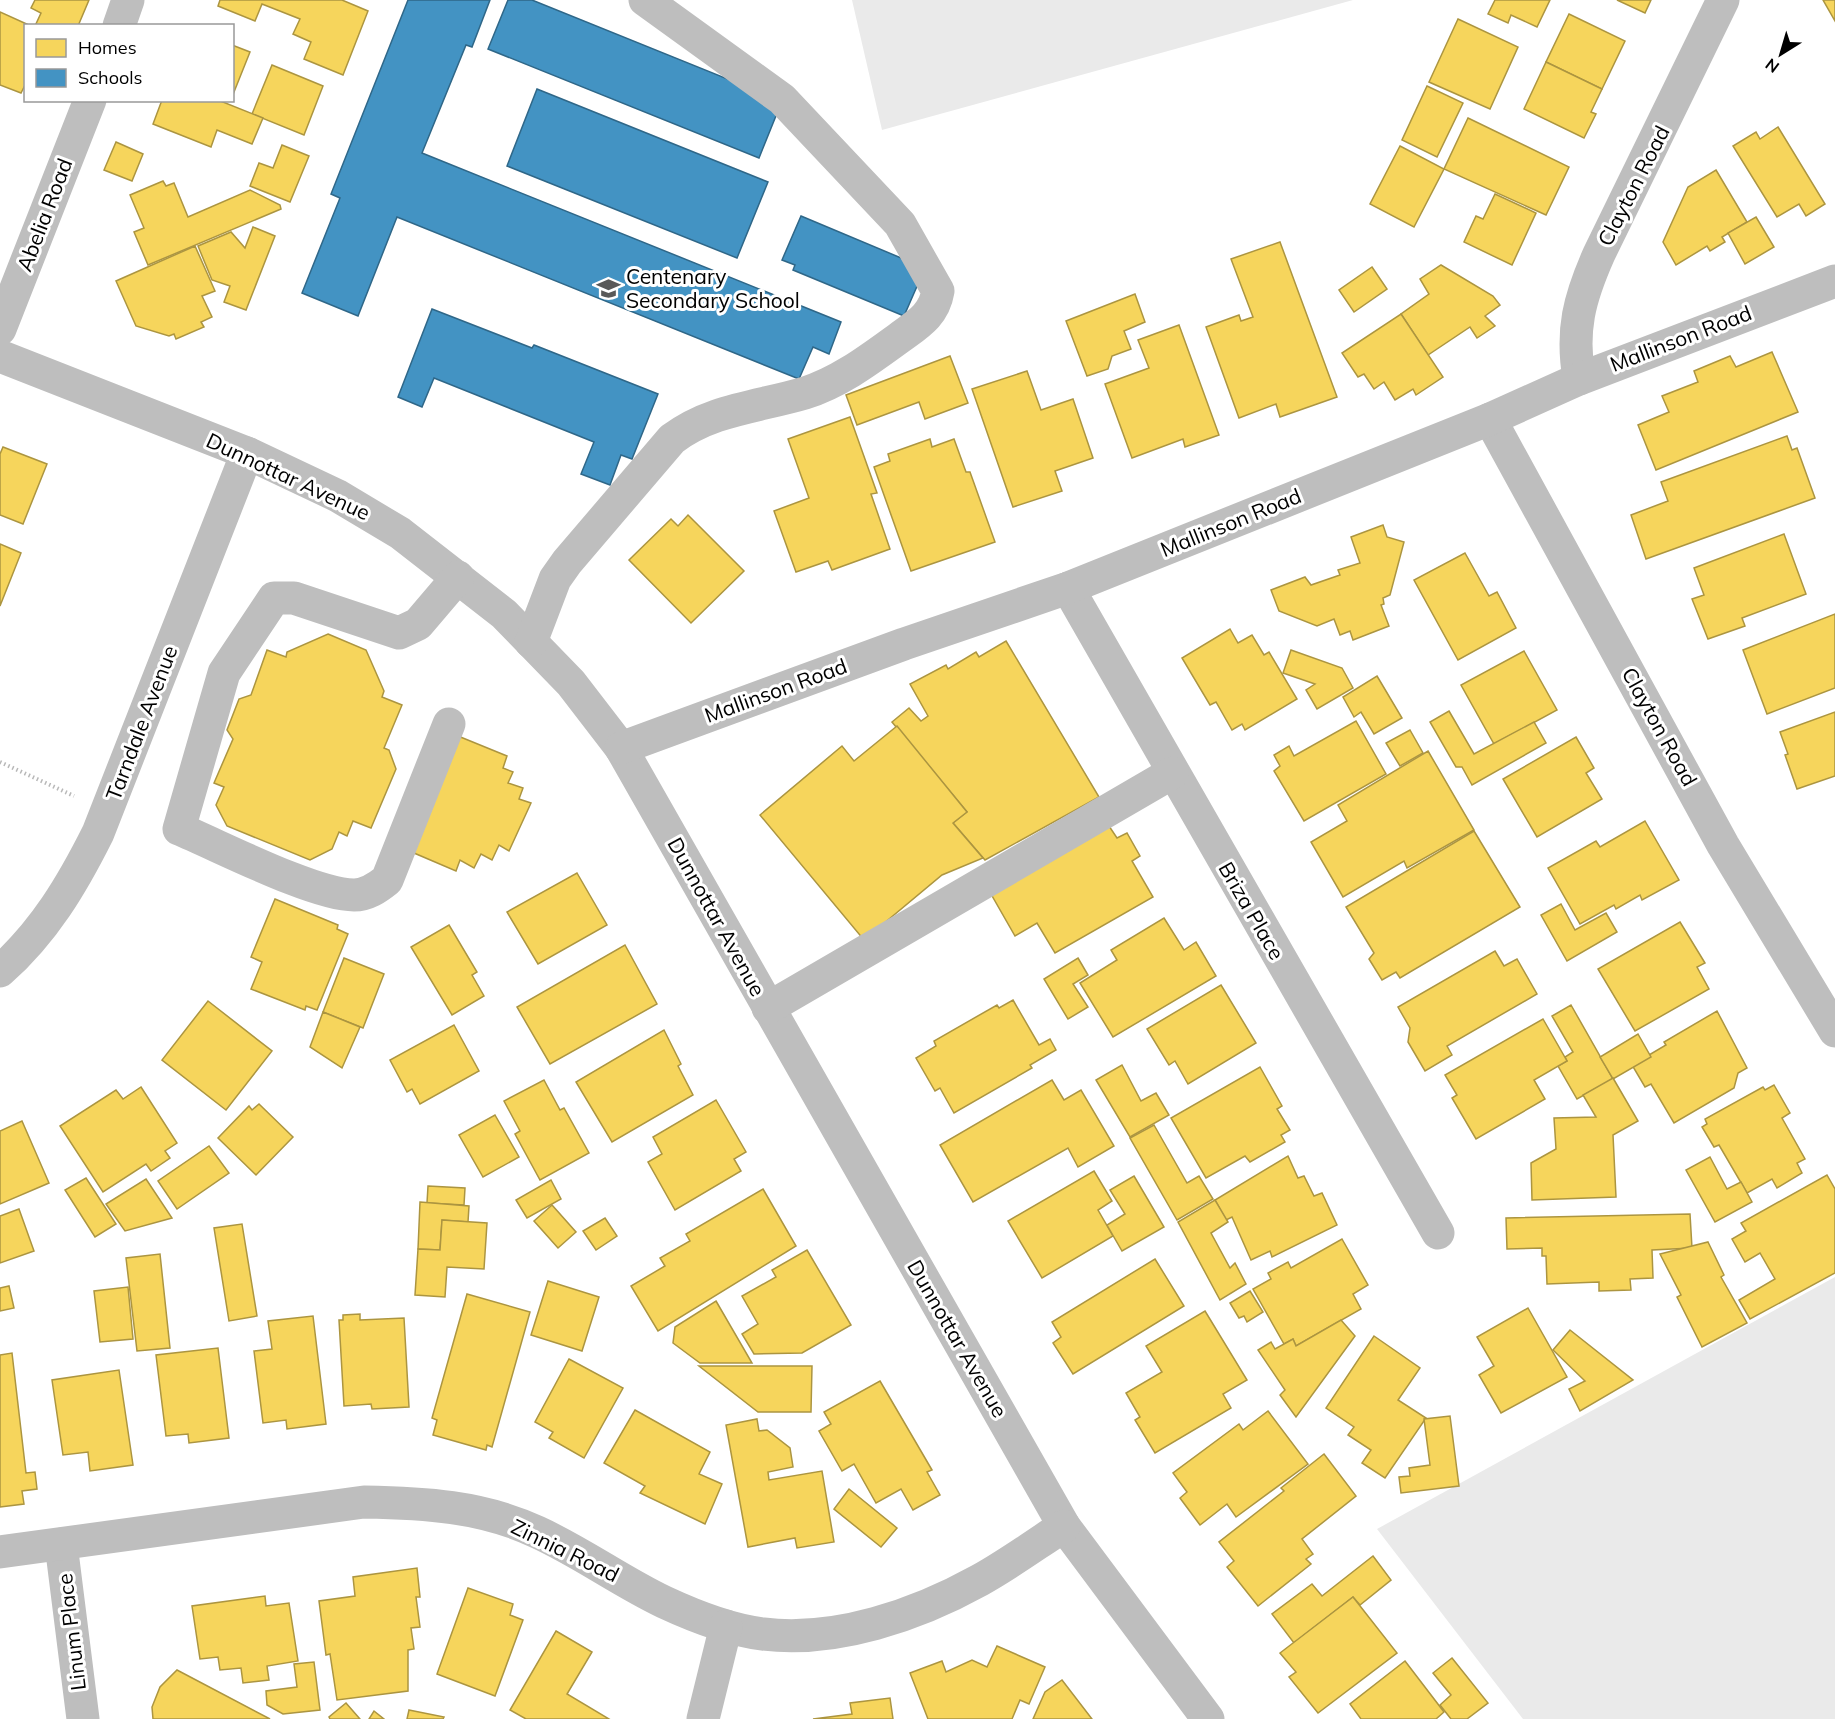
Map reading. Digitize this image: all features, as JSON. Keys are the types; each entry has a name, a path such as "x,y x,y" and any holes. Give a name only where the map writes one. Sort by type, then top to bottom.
{"street":[{"path":"120,24 128,0"},
{"path":"531,642 555,579 672,438 691,424 718,413 807,392 856,369 928,317 936,302 938,291 900,224 783,99 645,0"},
{"name":"Clayton Road","path":"1579,379 1574,351 1575,324 1591,273 1723,0"},
{"name":"Abelia Road","path":"0,329 89,102"},
{"name":"Mallinson Road","path":"621,748 904,644 1068,588 1490,419 1579,379 1835,281"},
{"name":"Dunnottar Avenue","path":"0,356 247,453 347,501 400,532 504,614 571,683 621,748 1064,1526 1208,1719"},
{"name":"Clayton Road","path":"1490,419 1723,845 1835,1031"},
{"name":"Tarndale Avenue","path":"0,971 28,944 51,916 79,872 109,807 247,453"},
{"path":"449,724 387,880 373,891 354,895 304,882 179,829 224,674 274,598 294,598 399,633 418,624 458,577"},
{"name":"Briza Place","path":"1068,588 1172,773 1438,1233"},
{"path":"768,1008 1172,773"},
{"name":"Zinnia Road","path":"0,1552 364,1502 425,1503 472,1510 536,1531 664,1601 726,1626 763,1634 809,1634 878,1622 936,1602 972,1584 1064,1526"},
{"name":"Linum Place","path":"62,1544 83,1719"},
{"path":"703,1719 726,1626"}],"path":[{"path":"0,762 53,788 109,807"}],"shaded area":[{"path":"852,0 1353,0 882,130"},
{"path":"1835,1277 1835,1719 1523,1719 1377,1529"}],"building: Homes":[{"path":"35,0 89,0 79,24 36,24 41,13 31,8"},
{"path":"220,0 342,0 368,11 343,75 304,59 311,42 293,34 300,19 262,4 255,21 218,6"},
{"path":"1495,0 1550,0 1537,27 1511,15 1508,23 1488,14"},
{"path":"1617,0 1651,0 1645,13"},
{"path":"1823,0 1835,0 1835,21"},
{"path":"0,12 27,24 24,24 24,87 21,93 0,85"},
{"path":"1569,14 1625,41 1602,89 1546,62"},
{"path":"1458,19 1518,47 1490,109 1429,82"},
{"path":"234,46 250,52 234,92"},
{"path":"1546,62 1602,89 1591,112 1596,114 1584,138 1524,109"},
{"path":"272,65 323,86 304,135 252,114"},
{"path":"1427,86 1463,103 1437,157 1402,140"},
{"path":"161,102 223,102 263,118 252,144 217,130 211,147 153,124"},
{"path":"1468,118 1569,167 1546,215 1444,169"},
{"path":"1778,127 1825,204 1806,216 1799,204 1777,217 1733,146 1756,132 1760,139"},
{"path":"116,142 143,154 132,181 104,170"},
{"path":"282,145 309,156 290,202 250,186 259,163 273,168"},
{"path":"1400,146 1444,169 1414,227 1370,204"},
{"path":"1716,170 1747,222 1722,237 1725,242 1710,251 1707,246 1676,265 1663,242 1688,187"},
{"path":"163,181 166,186 174,183 188,217 250,190 280,205 281,209 148,265 134,232 144,228 130,195"},
{"path":"1495,194 1536,213 1512,265 1464,242 1476,216 1483,219"},
{"path":"1756,217 1774,247 1745,264 1728,233"},
{"path":"253,227 275,236 246,310 224,302 230,286 212,280 198,246 231,232 245,248"},
{"path":"1280,242 1337,397 1280,417 1276,404 1239,418 1206,327 1239,315 1241,321 1253,317 1231,259"},
{"path":"195,246 215,291 202,296 212,317 201,322 204,327 176,339 174,334 169,336 136,326 116,281"},
{"path":"1441,265 1493,296 1500,305 1485,316 1495,326 1477,338 1470,327 1428,355 1401,314 1429,294 1420,279"},
{"path":"1372,267 1387,289 1354,312 1339,290"},
{"path":"1135,294 1145,322 1124,331 1131,349 1112,356 1108,369 1087,376 1066,321"},
{"path":"1401,314 1443,377 1416,395 1413,389 1395,400 1384,382 1374,389 1364,374 1358,377 1342,353"},
{"path":"1179,325 1219,435 1185,447 1183,439 1132,458 1105,384 1149,368 1138,340"},
{"path":"1772,352 1798,412 1656,470 1638,425 1669,412 1662,396 1698,382 1694,371 1730,356 1736,367"},
{"path":"950,356 968,403 925,419 919,402 857,425 846,395"},
{"path":"1027,371 1041,410 1073,399 1093,458 1055,471 1062,491 1013,507 972,389"},
{"path":"850,417 877,493 871,494 890,549 832,570 828,561 796,572 774,511 809,498 788,439"},
{"path":"1787,436 1792,450 1797,448 1815,498 1646,559 1631,515 1668,501 1661,482"},
{"path":"930,439 932,447 954,439 966,472 970,472 995,542 911,571 874,467 890,461 888,454"},
{"path":"3,447 47,464 23,524 0,515 0,454"},
{"path":"688,515 744,571 691,623 629,560 671,519 678,526"},
{"path":"1383,525 1387,537 1404,542 1390,595 1383,598 1384,604 1381,605 1389,626 1353,640 1350,631 1340,635 1334,619 1317,626 1279,611 1271,590 1305,577 1311,585 1340,575 1338,570 1360,563 1351,537"},
{"path":"1784,534 1806,594 1742,618 1745,626 1708,639 1692,599 1704,595 1694,568"},
{"path":"0,544 21,553 0,606"},
{"path":"1465,553 1489,596 1497,592 1516,628 1458,660 1414,580"},
{"path":"1835,614 1835,688 1767,714 1743,650"},
{"path":"1230,629 1238,643 1252,635 1264,655 1269,652 1297,699 1245,730 1242,724 1232,730 1216,702 1210,705 1182,658"},
{"path":"328,634 366,650 384,691 382,697 402,705 384,748 389,750 396,769 371,828 353,821 347,836 339,832 332,849 310,860 227,826 216,805 224,787 214,783 233,739 227,730 239,699 251,695 267,650 286,657 287,652"},
{"path":"1006,641 1099,797 985,860 953,823 967,812 892,722 909,708 921,721 928,716 910,684 946,665 948,669 976,652 979,657"},
{"path":"1291,650 1342,668 1353,688 1317,709 1306,690 1315,684 1283,673"},
{"path":"1524,651 1557,710 1494,744 1461,685"},
{"path":"1377,676 1402,718 1374,734 1361,712 1354,717 1343,697"},
{"path":"1449,711 1474,754 1534,722 1546,743 1472,785 1462,767 1456,767 1430,722"},
{"path":"1835,712 1835,776 1797,789 1780,732"},
{"path":"1356,721 1386,774 1304,821 1274,771 1280,766 1274,755 1289,746 1294,756"},
{"path":"897,726 967,812 953,823 983,858 942,875 864,940 760,815 842,746 854,761"},
{"path":"1410,730 1423,753 1400,766 1386,743"},
{"path":"458,736 507,756 503,768 513,772 508,783 523,788 519,799 531,803 509,851 499,845 492,860 481,854 474,868 460,860 456,871 407,850"},
{"path":"1576,737 1594,768 1586,773 1602,799 1537,837 1503,779"},
{"path":"1428,751 1474,830 1407,868 1404,861 1343,897 1311,842 1347,821 1338,805"},
{"path":"1645,821 1679,880 1642,900 1640,895 1616,909 1614,905 1580,924 1548,868 1596,841 1600,847"},
{"path":"1109,826 1117,838 1127,833 1140,856 1132,861 1153,897 1055,953 1037,923 1015,936 991,894"},
{"path":"1474,831 1520,907 1400,978 1396,972 1382,980 1369,959 1374,953 1346,907"},
{"path":"577,873 607,925 538,964 507,912"},
{"path":"275,899 338,925 337,929 348,934 317,1010 306,1006 305,1010 251,989 262,962 251,957"},
{"path":"1561,904 1575,930 1606,913 1617,932 1567,961 1541,915"},
{"path":"1164,918 1184,950 1196,942 1216,976 1113,1037 1080,983 1117,960 1111,950"},
{"path":"1680,922 1705,963 1697,967 1709,989 1635,1031 1598,969"},
{"path":"449,925 477,972 472,975 484,996 452,1015 411,947"},
{"path":"625,945 657,1004 550,1064 517,1007"},
{"path":"1495,951 1504,966 1517,959 1537,994 1447,1046 1452,1055 1425,1071 1408,1042 1410,1028 1398,1007"},
{"path":"344,958 384,974 363,1028 323,1012"},
{"path":"1078,958 1088,975 1073,984 1088,1007 1068,1019 1044,979"},
{"path":"1221,985 1256,1043 1188,1084 1175,1061 1169,1065 1147,1029"},
{"path":"1013,1000 1039,1045 1050,1039 1056,1050 1030,1065 1032,1068 954,1113 940,1088 935,1091 916,1058 936,1046 934,1041 997,1005 999,1008"},
{"path":"208,1001 272,1051 226,1110 162,1060"},
{"path":"1571,1005 1613,1079 1577,1099 1558,1066 1567,1061 1565,1057 1573,1052 1552,1016"},
{"path":"1717,1011 1747,1068 1738,1073 1734,1088 1674,1123 1651,1084 1645,1087 1632,1065 1666,1045 1664,1042"},
{"path":"323,1012 360,1027 342,1068 310,1047"},
{"path":"1543,1019 1567,1061 1534,1080 1545,1099 1476,1139 1452,1098 1457,1095 1445,1075"},
{"path":"454,1025 479,1071 420,1104 412,1089 407,1092 390,1060"},
{"path":"664,1030 681,1064 678,1066 693,1095 612,1142 576,1082"},
{"path":"1638,1034 1651,1057 1613,1079 1600,1057"},
{"path":"1122,1065 1141,1101 1156,1093 1169,1115 1130,1137 1096,1080"},
{"path":"1260,1067 1282,1106 1277,1109 1290,1130 1281,1135 1285,1142 1250,1162 1245,1156 1206,1178 1171,1118"},
{"path":"1613,1078 1638,1121 1613,1135 1616,1197 1532,1200 1531,1163 1556,1149 1554,1118 1596,1117 1583,1095"},
{"path":"544,1080 560,1110 564,1108 589,1153 540,1180 515,1134 520,1131 504,1101"},
{"path":"1052,1080 1064,1100 1081,1090 1114,1146 1078,1167 1068,1148 973,1202 940,1145"},
{"path":"1774,1085 1790,1113 1782,1118 1805,1159 1797,1163 1802,1173 1777,1188 1772,1179 1747,1193 1719,1145 1714,1147 1702,1127 1707,1124 1705,1119 1763,1087 1765,1090"},
{"path":"141,1087 177,1143 165,1151 170,1158 151,1171 146,1164 103,1192 60,1126 116,1090 123,1099"},
{"path":"716,1100 746,1152 734,1159 741,1171 675,1210 648,1162 662,1154 653,1137"},
{"path":"259,1104 293,1137 256,1175 218,1138 249,1106 252,1110"},
{"path":"495,1115 519,1157 483,1177 459,1135"},
{"path":"22,1121 49,1183 0,1204 0,1131"},
{"path":"1154,1125 1187,1183 1199,1176 1213,1199 1177,1220 1130,1138"},
{"path":"209,1146 229,1173 177,1209 158,1181"},
{"path":"1288,1156 1298,1178 1304,1176 1314,1196 1322,1193 1337,1225 1272,1257 1270,1251 1251,1260 1232,1217 1226,1220 1215,1200"},
{"path":"1710,1157 1727,1189 1741,1182 1752,1202 1715,1222 1686,1170"},
{"path":"1094,1171 1112,1201 1098,1210 1113,1236 1042,1278 1008,1221"},
{"path":"1827,1175 1835,1189 1835,1273 1750,1319 1739,1300 1775,1279 1760,1253 1745,1262 1732,1239 1746,1231 1741,1223"},
{"path":"1134,1176 1164,1227 1122,1251 1107,1225 1125,1214 1110,1190"},
{"path":"86,1178 116,1224 95,1237 65,1190"},
{"path":"146,1179 172,1218 125,1231 106,1204"},
{"path":"551,1180 561,1199 527,1218 516,1200"},
{"path":"428,1186 465,1188 464,1205 427,1203"},
{"path":"763,1189 796,1246 658,1331 631,1286 665,1266 660,1258 690,1241 686,1234"},
{"path":"1215,1200 1228,1222 1211,1233 1230,1268 1235,1263 1246,1284 1220,1300 1178,1222"},
{"path":"420,1202 469,1206 468,1222 442,1220 440,1250 418,1249"},
{"path":"552,1205 576,1232 558,1248 534,1221"},
{"path":"19,1209 34,1251 0,1263 0,1216"},
{"path":"1690,1214 1692,1248 1652,1250 1653,1278 1630,1279 1631,1290 1599,1291 1599,1282 1547,1284 1546,1256 1542,1256 1542,1248 1507,1249 1506,1218"},
{"path":"605,1218 617,1236 596,1250 583,1231"},
{"path":"442,1220 487,1223 484,1269 447,1267 445,1297 415,1295 418,1249 440,1250"},
{"path":"242,1224 257,1316 229,1321 214,1228"},
{"path":"1342,1239 1368,1285 1353,1294 1361,1309 1296,1346 1293,1339 1284,1344 1253,1289 1271,1279 1268,1273 1288,1262 1291,1268"},
{"path":"1708,1242 1724,1275 1721,1277 1747,1323 1702,1347 1677,1297 1681,1295 1660,1254"},
{"path":"807,1250 851,1325 802,1353 754,1354 742,1334 758,1324 742,1296 776,1277 772,1270"},
{"path":"160,1254 170,1348 137,1351 126,1258"},
{"path":"1155,1259 1184,1306 1073,1374 1053,1343 1061,1337 1052,1322"},
{"path":"548,1281 599,1297 582,1351 531,1335"},
{"path":"9,1286 14,1308 0,1311 0,1288"},
{"path":"128,1287 133,1339 100,1342 94,1291"},
{"path":"1250,1291 1263,1312 1247,1322 1244,1316 1239,1318 1230,1303"},
{"path":"467,1294 530,1312 492,1447 487,1445 486,1450 433,1435 437,1420 432,1418"},
{"path":"716,1301 752,1363 700,1363 673,1343 675,1327"},
{"path":"1528,1308 1567,1377 1501,1413 1479,1375 1494,1366 1477,1337"},
{"path":"1205,1311 1247,1380 1223,1394 1231,1408 1155,1453 1135,1420 1140,1417 1126,1393 1162,1372 1146,1346"},
{"path":"360,1314 360,1320 404,1318 409,1407 372,1409 371,1404 344,1406 339,1320 343,1320 343,1315"},
{"path":"313,1316 326,1424 287,1429 286,1420 263,1423 254,1351 272,1349 268,1321"},
{"path":"1341,1320 1355,1336 1296,1417 1280,1395 1285,1390 1258,1350 1271,1342 1275,1349 1293,1339 1296,1346"},
{"path":"1570,1330 1633,1380 1580,1411 1569,1389 1585,1381 1553,1350"},
{"path":"1374,1336 1420,1368 1398,1400 1426,1418 1385,1478 1362,1463 1371,1450 1348,1435 1354,1427 1326,1408"},
{"path":"218,1348 229,1438 189,1443 188,1434 166,1436 156,1355"},
{"path":"12,1353 26,1473 35,1472 37,1489 22,1491 24,1504 0,1507 0,1355"},
{"path":"569,1359 623,1388 584,1458 549,1438 553,1432 535,1422"},
{"path":"699,1366 812,1366 811,1412 758,1412"},
{"path":"119,1370 133,1465 90,1471 88,1452 63,1455 52,1380"},
{"path":"880,1381 932,1470 927,1472 940,1495 913,1510 901,1489 876,1503 854,1464 842,1471 819,1431 831,1424 824,1412"},
{"path":"635,1410 710,1452 699,1474 722,1484 705,1524 640,1493 645,1486 604,1463"},
{"path":"1268,1411 1308,1464 1236,1517 1227,1504 1200,1525 1180,1498 1187,1492 1173,1473 1239,1424 1243,1430"},
{"path":"1450,1416 1459,1486 1401,1493 1399,1477 1410,1476 1409,1468 1430,1465 1424,1419"},
{"path":"757,1419 759,1431 767,1430 790,1448 793,1467 768,1472 769,1480 822,1471 834,1542 797,1548 795,1538 748,1547 726,1425"},
{"path":"1324,1454 1356,1496 1302,1539 1313,1554 1306,1559 1311,1564 1258,1606 1227,1567 1234,1561 1219,1542 1284,1491 1281,1488"},
{"path":"849,1489 897,1528 881,1547 834,1509"},
{"path":"1373,1556 1391,1580 1360,1605 1353,1597 1294,1643 1272,1614 1312,1584 1322,1596"},
{"path":"417,1568 420,1597 416,1597 420,1627 411,1628 414,1649 408,1650 408,1691 337,1700 330,1654 326,1655 319,1601 355,1596 353,1577"},
{"path":"468,1588 513,1604 510,1615 523,1620 495,1696 437,1674"},
{"path":"265,1596 266,1606 289,1603 298,1661 267,1666 269,1680 243,1683 241,1668 220,1670 218,1657 200,1659 192,1606"},
{"path":"1353,1597 1397,1653 1318,1713 1289,1677 1296,1672 1280,1653"},
{"path":"556,1631 592,1652 567,1694 609,1719 526,1719 510,1710"},
{"path":"997,1646 1045,1667 1029,1704 1020,1700 1012,1719 928,1719 910,1673 942,1661 946,1672 972,1660 987,1667"},
{"path":"1452,1658 1488,1703 1467,1719 1451,1719 1440,1705 1451,1695 1433,1673"},
{"path":"1405,1661 1444,1712 1436,1719 1361,1719 1350,1704"},
{"path":"314,1662 320,1710 283,1714 267,1705 266,1691 297,1687 294,1664"},
{"path":"177,1670 270,1719 153,1719 152,1707 160,1687"},
{"path":"1062,1680 1092,1719 1033,1719 1045,1692"},
{"path":"890,1698 893,1719 813,1719 852,1714 850,1703"},
{"path":"346,1703 360,1719 330,1719 329,1717"},
{"path":"409,1710 444,1717 443,1719 407,1719"},
{"path":"374,1711 384,1719 369,1719"}],"building: Schools":[{"path":"408,0 490,0 472,47 466,45 422,153 841,322 829,354 813,347 799,379 397,217 358,316 302,293 340,198 331,194"},
{"path":"508,0 532,0 782,101 759,158 488,49"},
{"path":"537,89 768,182 737,258 507,166"},
{"path":"801,216 925,268 904,316 793,270 795,265 782,260"},
{"path":"432,309 532,348 534,345 658,394 632,459 621,455 610,485 581,474 594,442 434,378 422,407 398,397"}],"place":[{"name":"Centenary Secondary School","path":"608,289"}]}
